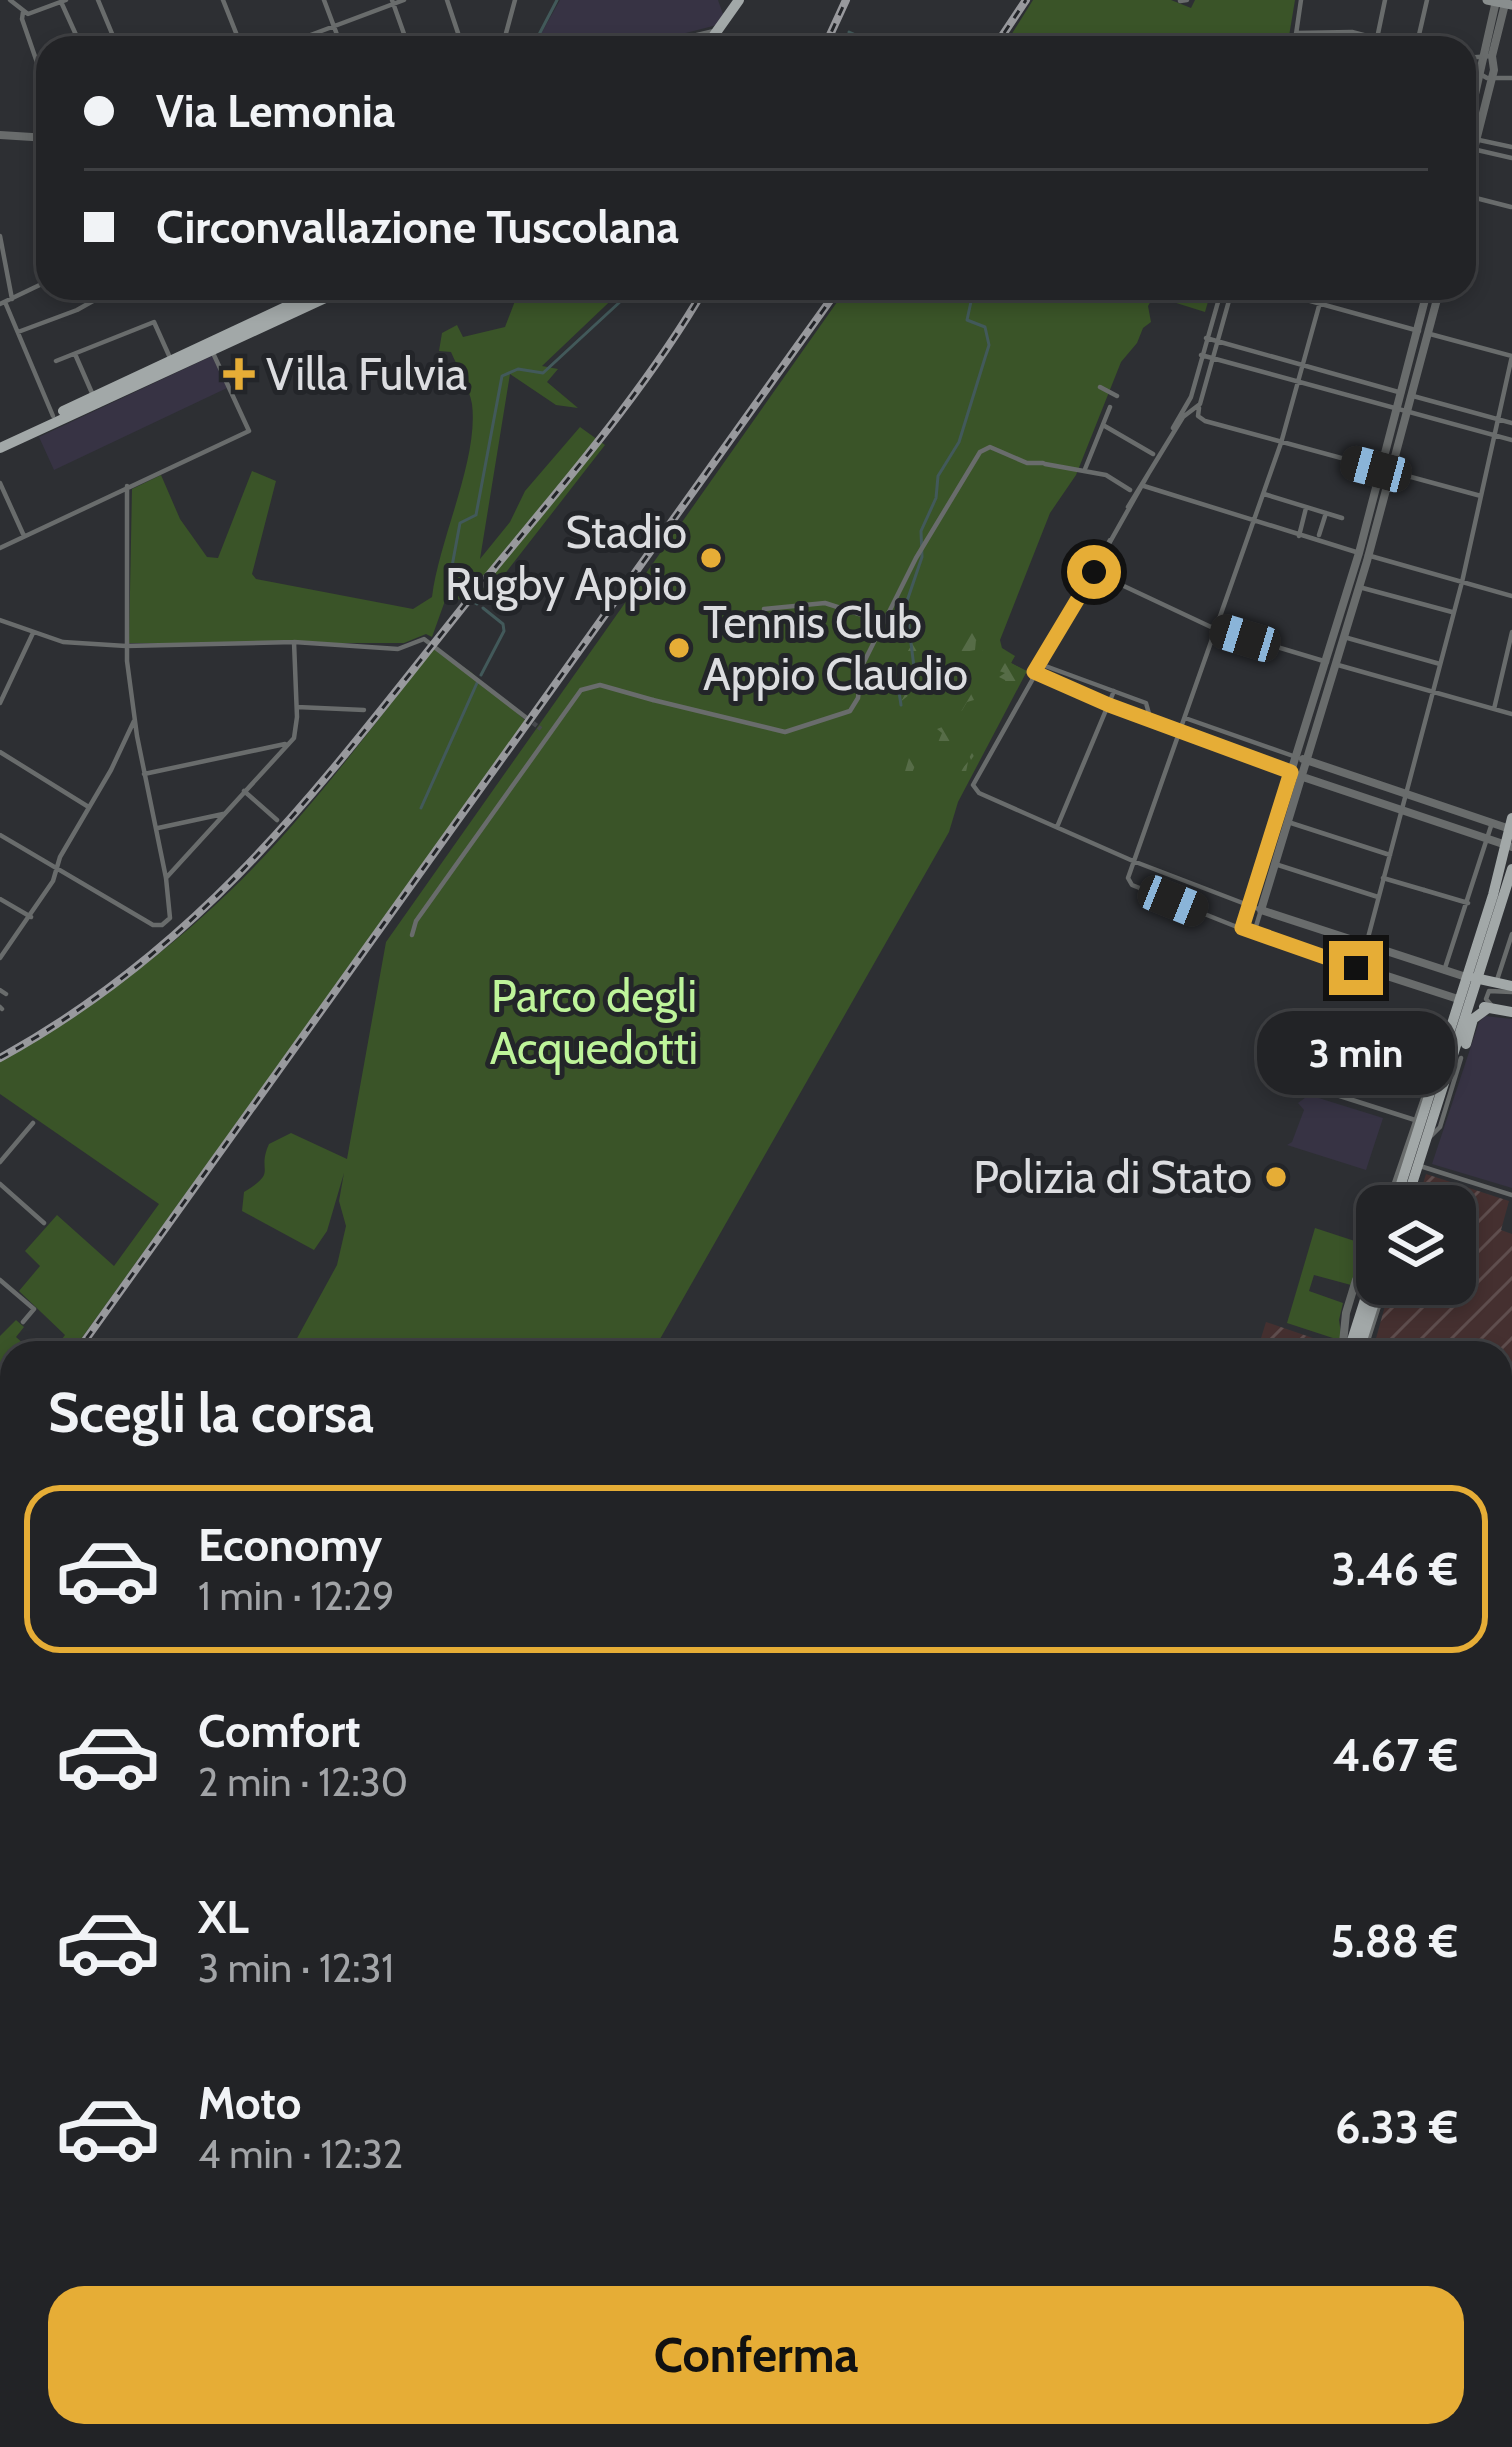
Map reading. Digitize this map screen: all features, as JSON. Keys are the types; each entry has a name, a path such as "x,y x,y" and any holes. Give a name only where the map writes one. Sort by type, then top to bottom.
{"main road":[{"path":"721,36 743,0"},
{"path":"0,444 155,377 303,300"},
{"path":"0,444 172,360 211,349 320,300"},
{"path":"1398,1185 1472,978 1511,825"},
{"path":"1472,978 1506,907 1512,869"},
{"path":"1472,978 1512,989"},
{"path":"1464,1001 1512,1012"},
{"path":"1413,1185 1450,1072 1464,1001"},
{"path":"1450,1072 1461,1058 1473,1019 1493,1009"},
{"path":"1349,1341 1362,1305"},
{"path":"1365,1341 1376,1305"}],"street":[{"path":"10,0 23,12 64,1 77,36"},
{"path":"41,10 44,0"},
{"path":"98,0 113,36"},
{"path":"223,0 237,36"},
{"path":"324,0 338,36"},
{"path":"308,36 404,0"},
{"path":"447,0 459,36"},
{"path":"505,36 515,0"},
{"path":"1296,36 1301,0"},
{"path":"1378,36 1384,0"},
{"path":"1417,36 1426,0"},
{"path":"1476,119 1490,78 1488,57 1497,1"},
{"path":"392,2 405,36"},
{"path":"23,12 36,59"},
{"path":"1296,33 1349,31 1373,36"},
{"path":"1476,58 1488,57"},
{"path":"1476,97 1488,57"},
{"path":"1480,74 1512,78"},
{"path":"0,135 36,137"},
{"path":"1476,143 1512,147"},
{"path":"1476,145 1512,158"},
{"path":"1476,196 1511,207"},
{"path":"0,239 6,302 52,416"},
{"path":"6,302 36,287"},
{"path":"18,332 95,300"},
{"path":"1047,679 1045,665 1060,628 1189,402 1218,300"},
{"path":"1229,300 1199,408 1201,420 1481,496"},
{"path":"1308,300 1512,356 1462,582 1359,969"},
{"path":"1320,300 1264,494 1127,878 1130,884 1254,933 1464,1001"},
{"path":"1254,933 1301,776 1301,759 1392,473 1425,300"},
{"path":"1406,394 1437,300"},
{"path":"56,362 154,322 172,360"},
{"path":"1206,338 1512,422"},
{"path":"0,548 249,430 211,349"},
{"path":"75,354 93,397"},
{"path":"1202,355 1512,440"},
{"path":"1100,387 1118,396"},
{"path":"1189,402 1199,408"},
{"path":"1084,471 1110,407"},
{"path":"1169,438 1184,416 1199,408"},
{"path":"1330,663 1360,587 1381,470 1402,411"},
{"path":"1103,425 1153,454"},
{"path":"412,935 416,921 581,690 600,685 779,732 846,714 855,706 858,674 918,554 982,450 990,447 1027,463 1106,475 1138,489 1512,596"},
{"path":"0,484 24,536"},
{"path":"0,835 153,925 167,921 172,911 134,721 126,646 128,486"},
{"path":"1264,494 1342,518"},
{"path":"1299,536 1306,508"},
{"path":"1319,535 1326,513"},
{"path":"1094,572 1215,628 1512,714"},
{"path":"1360,587 1454,613"},
{"path":"764,609 825,603 884,622"},
{"path":"0,620 68,643 126,646 294,642 398,649 424,639 528,719"},
{"path":"1494,709 1512,632"},
{"path":"0,703 33,633"},
{"path":"1344,637 1440,664"},
{"path":"166,878 291,743 297,730 294,642"},
{"path":"1045,665 1034,672 975,779 979,793 1250,906 1472,978"},
{"path":"1045,665 1147,704 1151,721"},
{"path":"1034,672 1180,732 1509,846"},
{"path":"1057,827 1114,691"},
{"path":"297,707 364,710"},
{"path":"1185,718 1492,823 1511,825"},
{"path":"0,958 53,881 134,721"},
{"path":"541,729 548,734"},
{"path":"144,774 291,743"},
{"path":"0,752 88,807"},
{"path":"1242,928 1291,772 1301,759"},
{"path":"244,791 277,820"},
{"path":"157,829 223,814"},
{"path":"1288,822 1390,855"},
{"path":"1444,995 1434,980 1444,971 1492,823"},
{"path":"1272,833 1283,837"},
{"path":"1275,864 1378,897"},
{"path":"1383,878 1468,903"},
{"path":"0,899 31,917"},
{"path":"1496,983 1512,934"},
{"path":"1421,988 1429,981 1429,966"},
{"path":"1493,1009 1487,993 1512,989"},
{"path":"1429,1138 1440,1127 1461,1058"},
{"path":"1297,1090 1321,1090 1415,1120"},
{"path":"1397,1185 1415,1120 1429,1091"},
{"path":"0,1162 33,1123"},
{"path":"1420,1166 1512,1195"},
{"path":"0,1184 44,1223"},
{"path":"0,1280 34,1310 23,1322"},
{"path":"1345,1341 1346,1312 1356,1280"}],"shaded area":[{"path":"560,0 718,0 723,14 717,25 674,36 540,36"},
{"path":"212,356 227,388 54,470 39,437"},
{"path":"1485,1016 1512,1019 1512,1188 1432,1164 1479,1022"},
{"path":"1309,1095 1383,1118 1366,1170 1287,1145 1304,1110 1298,1103"},
{"path":"1426,1174 1460,1185 1423,1185"},
{"path":"1476,1190 1509,1201 1501,1230 1512,1234 1512,1341 1375,1341 1385,1305 1476,1305"},
{"path":"1266,1322 1321,1341 1260,1341"}],"green space":[{"path":"1033,0 1171,0 1191,8 1195,0 1295,0 1289,36 1010,36"},
{"path":"515,300 611,300 542,366 558,369 547,382 578,408 556,405 510,374 480,559 510,522 525,491 580,427 605,445 483,602 446,598 432,637 426,634 404,643 129,643 132,489 161,475 180,519 207,557 218,558 252,471 276,481 252,574 256,579 413,609 432,597 473,426 463,378 451,352 439,351 442,333 457,325 463,337 505,327"},
{"name":"Parco degli Acquedotti","path":"839,300 1152,300 1151,322 1121,362 1076,475 1050,513 1000,640 1002,648 1015,656 1011,663 1027,671 958,802 949,832 659,1341 296,1341 337,1265 346,1226 339,1201 344,1173 327,1231 314,1250 242,1211 244,1192 264,1175 269,1144 291,1133 347,1159 386,942"},
{"name":"Parco degli Acquedotti","path":"1167,300 1208,300 1205,312"},
{"path":"898,598 909,599 918,637 920,686 878,720 869,693 884,693 893,656 903,659 911,646 909,635 883,629 888,623 902,629 911,625 907,601"},
{"path":"965,623 973,623 988,640 988,650 996,650 993,643 1000,643 1011,663 1025,671 985,728 989,733 971,760 968,753 977,731 972,718 977,715 980,720 989,704 991,686 998,688 993,691 994,702 1007,687 999,677 1005,673 999,671 1002,659 989,654 983,657 982,644 976,640 975,650 959,653 936,710 930,709"},
{"path":"434,648 471,672 526,721 80,1341 60,1341 65,1335 19,1291 40,1266 25,1251 57,1215 114,1266 159,1204 0,1094 0,1061 119,984 175,940 256,865"},
{"path":"970,692 974,700 967,702 957,719 974,728 965,736 962,753 951,755 956,775 968,762 964,782 935,778 900,788 909,758 914,756 917,761 912,773 917,777 928,773 928,761 944,757 948,749 937,745 942,733 937,729 945,726 955,699"},
{"path":"1315,1228 1356,1241 1356,1276 1351,1285 1314,1275 1309,1291 1343,1303 1342,1341 1287,1323"},
{"path":"16,1320 24,1327 16,1337 20,1341 0,1341"}],"waterway":[{"path":"538,36 557,0"},
{"path":"849,32 858,36"},
{"path":"467,597 452,587 450,577 460,523 476,515 502,376 518,369 543,373 622,300"},
{"path":"901,705 899,692 914,667 906,604 922,557 921,531 936,498 938,476 959,442 989,345 985,327 967,320 971,300"},
{"path":"472,601 477,604"},
{"path":"481,675 504,631 503,624 483,608"},
{"path":"421,808 477,683"}],"tunnel":[{"path":"528,719 541,729"}],"railway":[{"path":"830,36 846,0"},
{"path":"1002,36 1026,0"},
{"path":"0,1058 76,1012 144,961 264,848 598,442 698,300"},
{"path":"85,1341 830,300"}],"place":[{"name":"Villa Fulvia","path":"239,374"},
{"name":"Stadio Rugby Appio","path":"711,558"},
{"name":"Tennis Club Appio Claudio","path":"679,648"},
{"name":"Polizia di Stato","path":"1276,1177"}],"route":[{"path":"1094,572 1034,672 1175,731 1291,772 1242,928 1356,968"}]}
